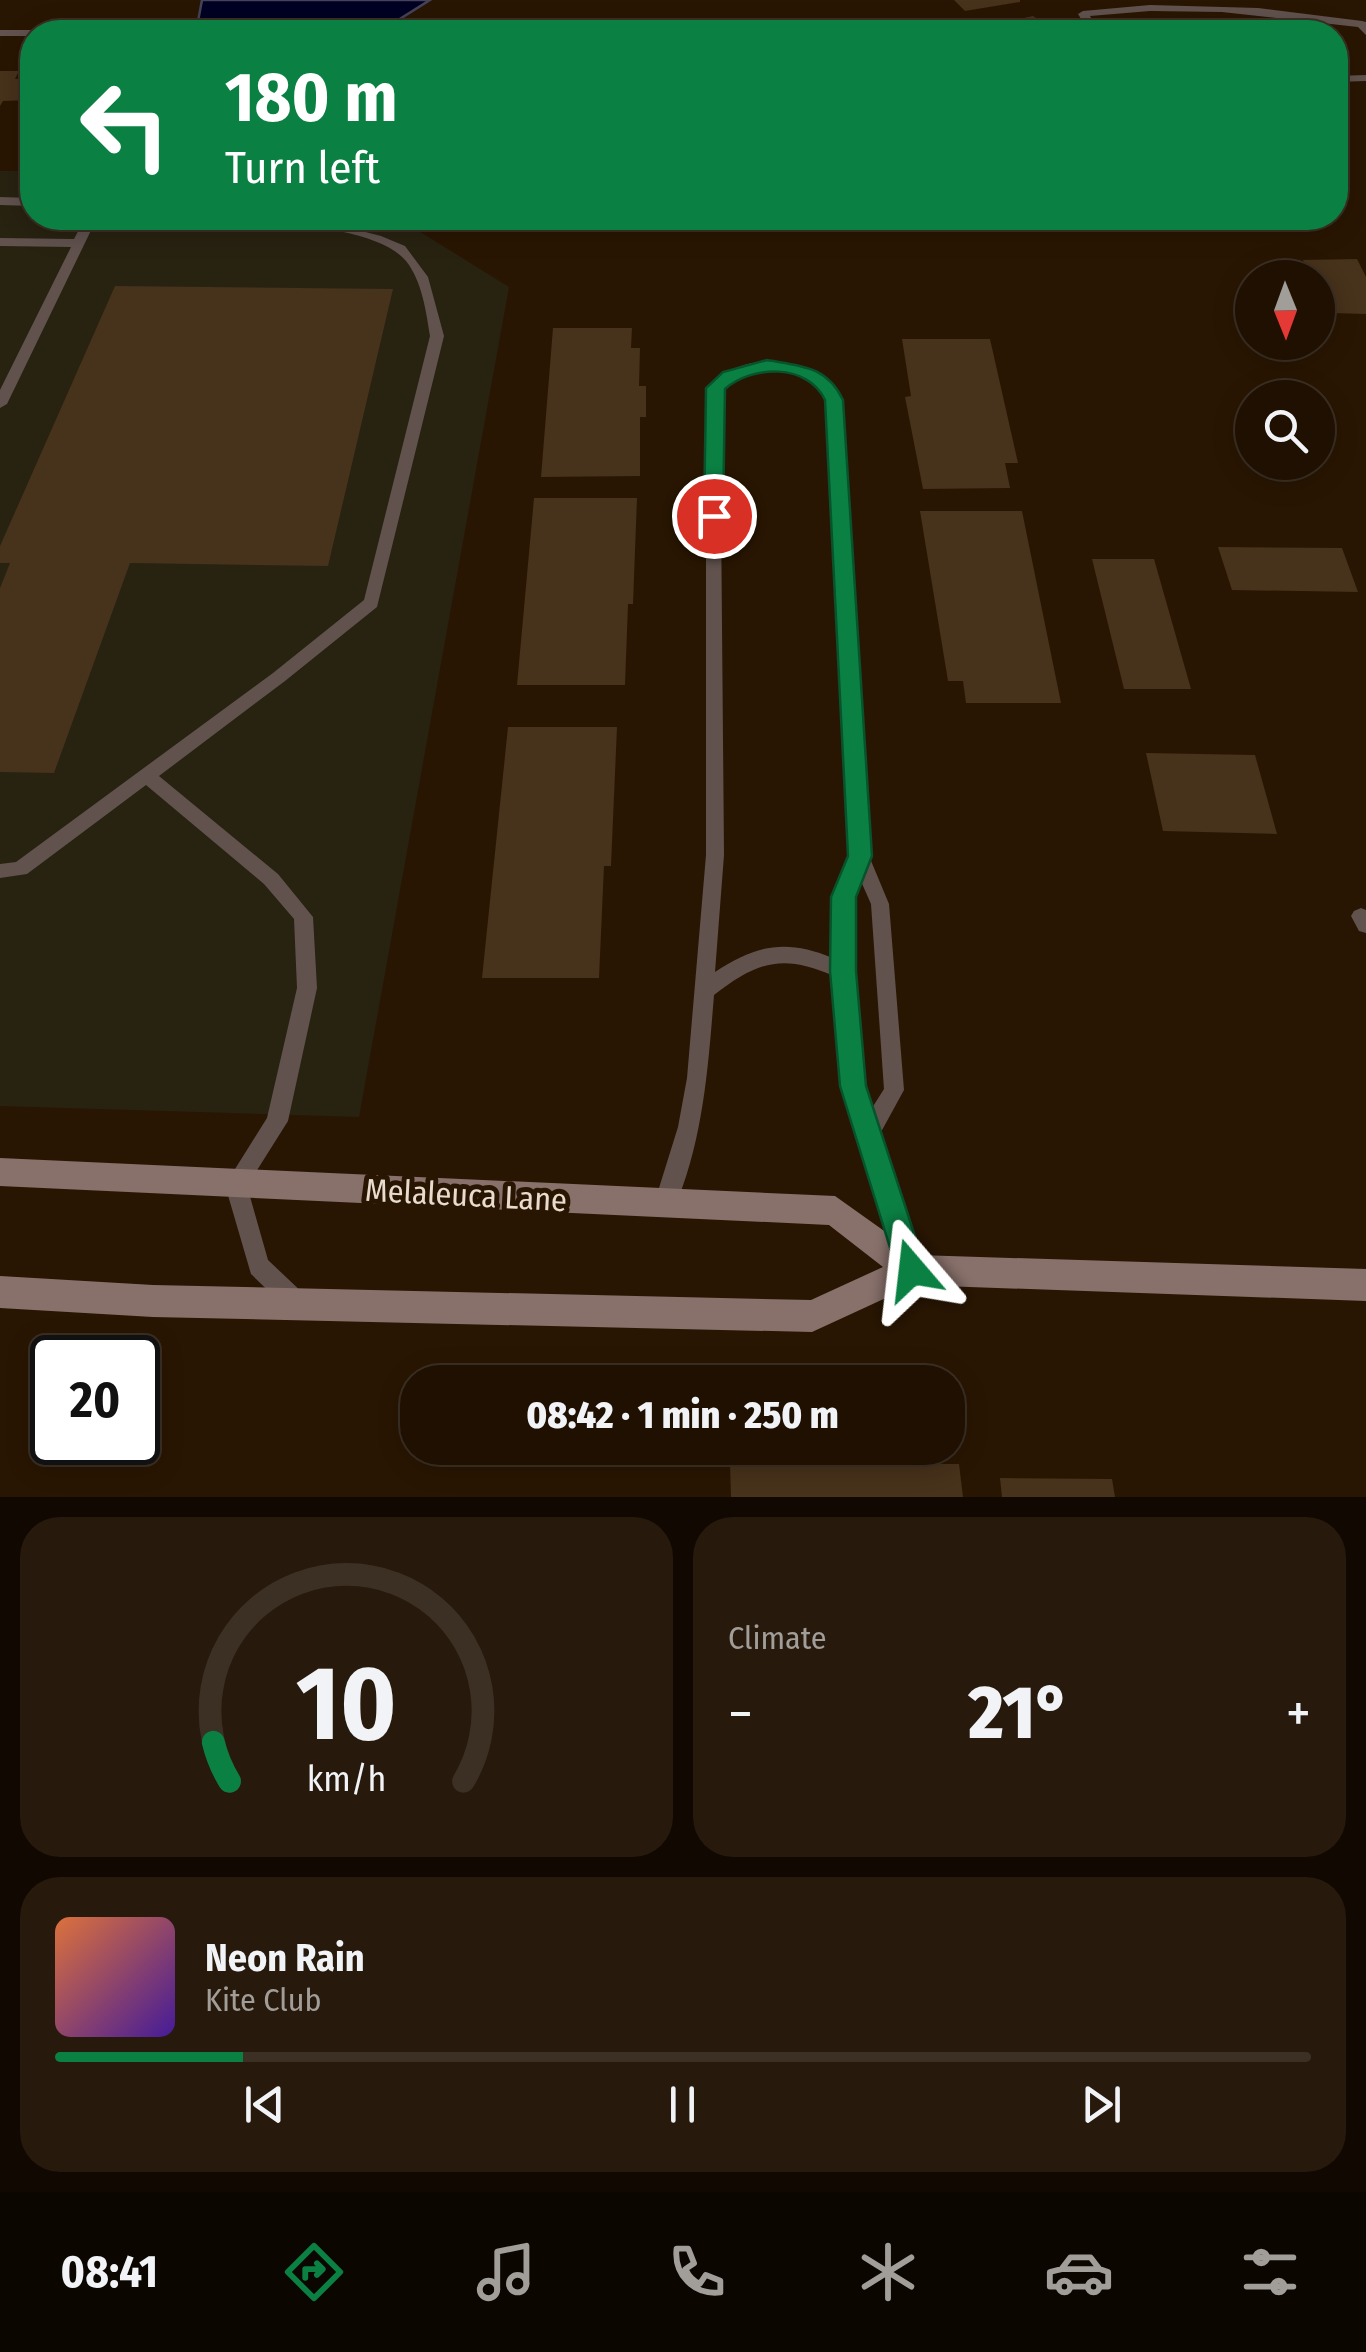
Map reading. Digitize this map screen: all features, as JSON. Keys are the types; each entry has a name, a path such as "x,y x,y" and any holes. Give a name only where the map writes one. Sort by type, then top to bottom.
{"street":[{"name":"Melaleuca Lane","path":"0,1172 835,1211 912,1270"},
{"path":"0,1292 676,1316 812,1316 912,1270 1366,1285"}],"lane":[{"path":"1087,20 1084,14 1114,4 1210,2 1334,20"},
{"path":"0,404 85,230"},
{"path":"0,871 20,869 371,603 438,336 431,294 402,250 340,230"},
{"path":"0,242 78,243"},
{"path":"665,1204 688,1127 697,1078 715,855 713,397 716,388 745,369 767,365 811,373 827,384 834,400 860,856 880,904 894,1090 870,1130"},
{"path":"147,776 271,879 304,917 307,988 280,1112 236,1184 259,1266 298,1304"},
{"path":"860,856 844,897 843,971 853,1086 912,1270"},
{"path":"702,993 728,972 764,954 808,954 843,971"}],"shaded area":[{"path":"0,171 20,171 20,230 417,230 509,287 359,1117 0,1106"}],"water":[{"path":"202,0 430,0 398,20 198,20"}],"building":[{"path":"954,0 1020,0 1020,2 965,11"},
{"path":"0,71 19,71 15,79 20,79 20,100 3,101 0,106"},
{"path":"1357,259 1366,277 1366,314 1335,313 1335,260 1303,260"},
{"path":"115,286 393,289 328,566 130,563 54,773 0,772 0,588 10,563 0,563 0,546"},
{"path":"553,328 632,328 631,348 640,348 639,386 646,386 646,417 640,417 640,476 541,477"},
{"path":"902,339 990,339 1018,463 1005,463 1010,488 923,489 905,397 911,396"},
{"path":"534,498 637,498 625,685 517,685"},
{"path":"920,511 1022,511 1061,703 966,703 963,681 948,681"},
{"path":"1218,547 1342,548 1358,592 1232,590"},
{"path":"1092,559 1154,559 1191,689 1124,689"},
{"path":"508,727 617,727 611,866 604,866 599,978 482,978"},
{"path":"1146,753 1255,755 1277,834 1163,831"},
{"path":"730,1465 959,1465 963,1497 731,1497"},
{"path":"1000,1478 1112,1479 1115,1497 1002,1497"}],"route":[{"path":"714,516 716,388 729,376 767,365 811,373 827,384 834,400 860,856 844,897 843,971 853,1086 912,1270"}]}
